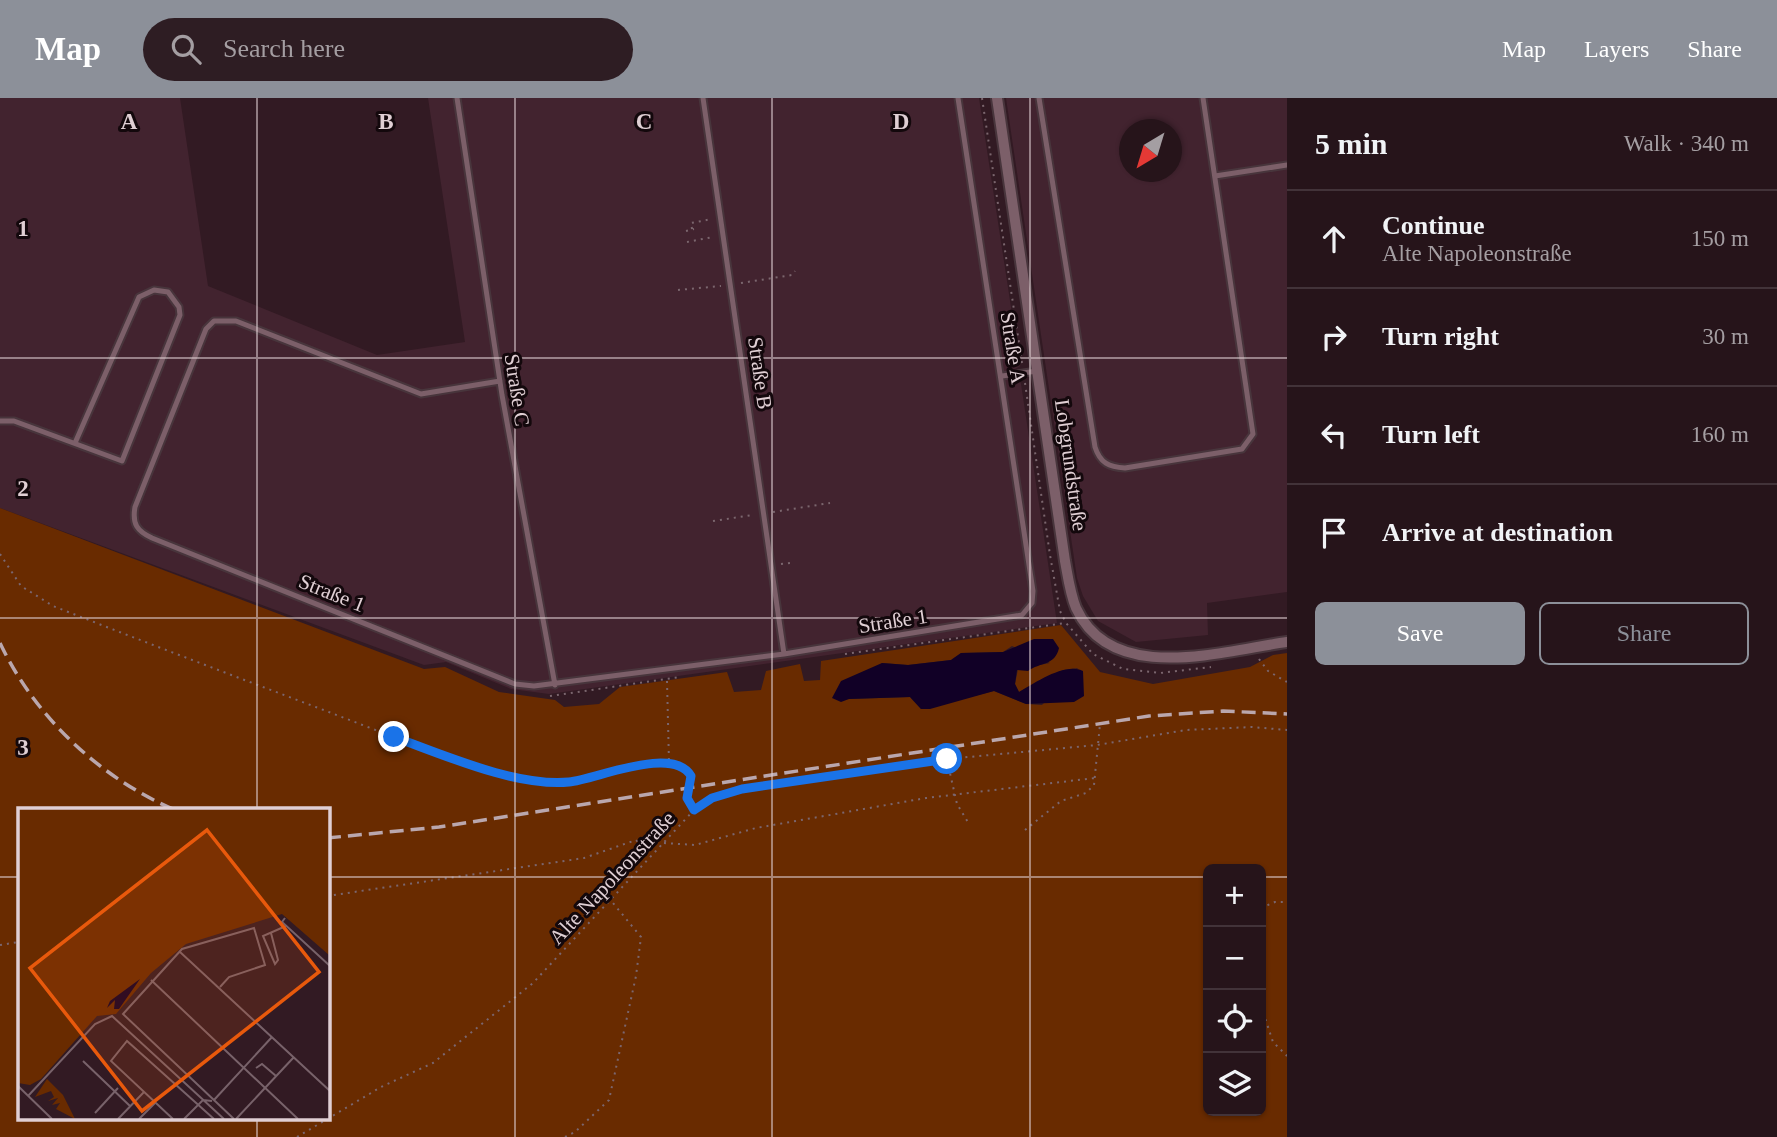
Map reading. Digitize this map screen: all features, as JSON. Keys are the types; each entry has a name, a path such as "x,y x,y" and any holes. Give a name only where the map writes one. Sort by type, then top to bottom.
{"street":[{"name":"Lobgrundstraße","path":"996,98 1070,590 1076,607 1092,631 1118,649 1147,658 1190,656 1287,642"}],"lane":[{"name":"Straße C","path":"457,98 500,381 555,685"},
{"name":"Straße B","path":"703,98 784,653"},
{"name":"Straße A","path":"958,98 1002,376 1033,591 1032,603"},
{"path":"1039,98 1095,447 1098,457 1110,467 1125,468 1242,449 1252,435 1203,98"},
{"path":"1215,176 1287,165"},
{"path":"0,421 14,421 122,461 180,315 175,299 167,292 154,290 139,297 75,443"},
{"name":"Straße 1","path":"500,381 421,394 236,321 214,321 206,329 133,519 141,533 152,538 515,684 555,685 1010,619 1022,615 1032,603"},
{"path":"1002,376 1038,371"}],"path":[{"path":"686,230 693,229 691,223 706,220"},
{"path":"687,242 720,236"},
{"path":"741,283 792,275 795,271"},
{"path":"678,290 722,286"},
{"path":"772,512 830,503"},
{"path":"713,521 755,514"},
{"path":"0,554 22,586 52,606 458,759 534,780 560,782 638,766 669,764 684,767 692,779 687,798 694,810"},
{"path":"781,564 790,563"},
{"path":"1256,655 1268,671 1287,682"},
{"path":"667,679 669,764"},
{"path":"1026,830 1061,801 1086,793 1094,785 1100,724"},
{"name":"Alte Napoleonstraße","path":"329,1118 381,1087 433,1063 533,983 611,902 662,843 694,810 712,798 742,789 947,759 1097,745 1186,730 1252,727 1287,730"},
{"path":"947,759 957,804 969,824"},
{"path":"662,843 695,845 756,828 954,794 1095,778"},
{"path":"329,896 584,858 636,841 650,856"},
{"path":"565,1137 575,1132 609,1100 636,976 641,937 611,902"},
{"path":"1266,906 1275,902 1287,902"},
{"path":"0,945 18,942"},
{"path":"1266,1021 1273,1042 1287,1056"},
{"name":"Alte Napoleonstraße","path":"298,1137 328,1119"}],"shaded area":[{"path":"0,98 180,98 208,286 377,355 465,342 428,98 979,98 1020,366 1015,369 1021,384 1057,623 549,694 511,689 446,662 424,665 0,508"},
{"path":"1006,98 1287,98 1287,592 1207,603 1208,635 1136,642 1098,621 1083,596 1077,578"},
{"path":"0,508 424,669 445,667 499,692 555,700 564,707 599,704 620,687 727,672 734,692 761,690 766,671 800,664 804,681 820,680 821,661 1061,625 1100,672 1153,684 1250,667 1273,655 1287,653 1287,1137 0,1137","holes":["1012,646 1050,663 1018,669 1015,684 1019,692 1063,670 1078,668 1042,705 1026,704 994,691 921,709 910,697 849,699 882,663 908,665 951,660 961,653 1003,652"]},
{"path":"1034,639 1053,639 1059,648 1051,661 1028,671 1017,670 1015,684 1019,692 1059,671 1076,669 1083,671 1084,696 1074,702 1026,704 994,691 930,709 921,709 910,697 849,699 841,702 832,698 841,681 882,663 908,665 951,660 961,653 1003,652"}],"railway":[{"path":"0,643 32,696 72,742 121,781 171,808"},
{"path":"329,838 439,827 1149,716 1223,711 1287,714"}],"route":[{"path":"394,737 458,759 534,780 571,782 655,763 677,765 684,767 691,776 687,798 694,810 712,798 742,789 947,759"}]}
